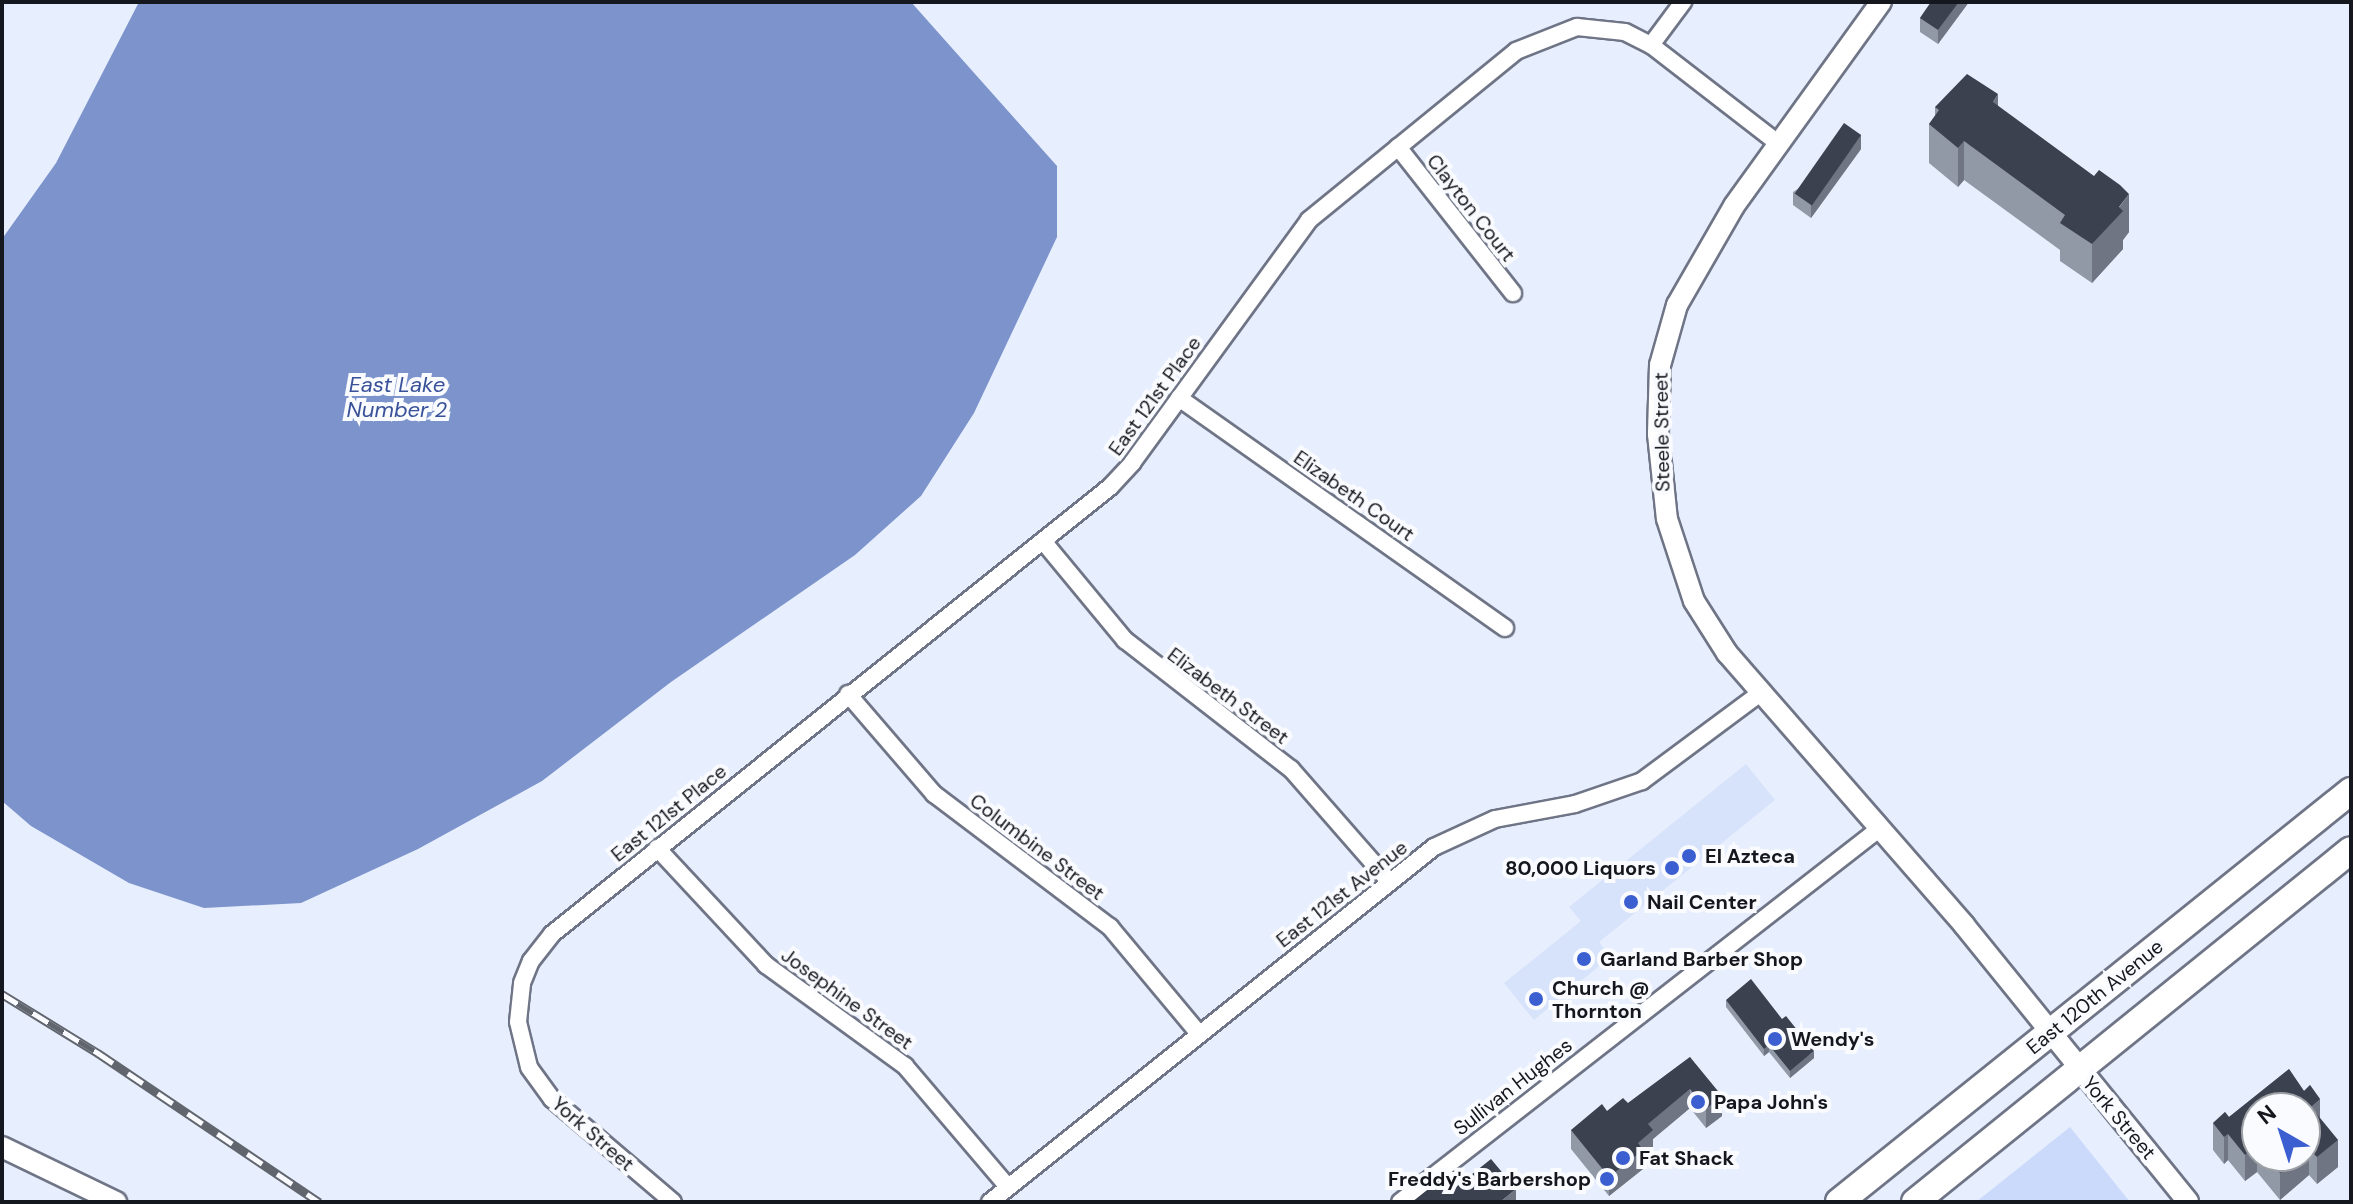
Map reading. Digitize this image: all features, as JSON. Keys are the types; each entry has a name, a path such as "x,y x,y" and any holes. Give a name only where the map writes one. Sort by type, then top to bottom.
{"main road":[{"name":"East 120th Avenue","path":"1839,1202 2351,791"},
{"path":"1915,1202 2351,850"}],"street":[{"path":"1651,45 1683,2"},
{"name":"Steele Street","path":"1881,2 1778,143 1702,257 1677,305 1660,365 1659,464 1680,566 1703,618 1759,694 1879,829 2050,1033"},
{"name":"East 121st Place","path":"518,1009 522,983 543,943 848,694 1110,487 1309,220 1536,39 1590,25 1625,32 1651,45 1778,143"},
{"name":"Clayton Court","path":"1398,147 1513,293"},
{"name":"Elizabeth Court","path":"1179,398 1505,628"},
{"name":"Elizabeth Street","path":"1043,541 1125,640 1291,769 1390,882"},
{"name":"Columbine Street","path":"848,694 934,794 1110,927 1199,1034"},
{"name":"East 121st Avenue","path":"990,1202 1434,847 1473,826 1575,804 1642,781 1759,694"},
{"name":"Sullivan Hughes","path":"1400,1202 1879,829"},
{"name":"Josephine Street","path":"657,848 766,965 905,1066 1008,1187"},
{"name":"York Street","path":"518,1009 522,1051 541,1087 673,1202"},
{"name":"York Street","path":"2050,1033 2188,1202"},
{"path":"2,1147 116,1202"}],"shaded area":[{"path":"1746,764 1775,800 1599,942 1610,957 1534,1020 1504,983 1581,921 1569,907"},
{"path":"2070,1127 2130,1202 1976,1202"}],"water":[{"name":"East Lake Number 2","path":"139,2 911,2 1057,166 1057,237 974,413 921,496 855,555 671,682 542,781 418,849 301,903 204,908 129,883 31,826 2,801 2,239 56,163"}],"building":[{"path":"1931,2 1959,2 1938,30 1920,18"},
{"path":"1967,74 1998,94 1993,102 2094,176 2099,170 2129,194 2119,207 2123,211 2092,244 2060,223 2065,215 1964,141 1958,148 1929,124 1939,110 1935,107"},
{"path":"1844,123 1861,135 1812,205 1795,193"},
{"name":"Wendy's","path":"1751,979 1782,1019 1786,1016 1814,1051 1790,1071 1769,1045 1764,1049 1726,1000"},
{"path":"1690,1057 1722,1096 1706,1109 1690,1089 1648,1124 1653,1130 1638,1143 1643,1150 1609,1177 1571,1130 1602,1104 1607,1111 1623,1098 1628,1103"},
{"path":"2289,1069 2304,1091 2310,1085 2315,1092 2260,1092"},
{"path":"2241,1107 2241,1150 2228,1134 2224,1137 2213,1123 2225,1112 2229,1117"},
{"path":"2321,1119 2338,1140 2321,1154"},
{"path":"1491,1159 1516,1189 1500,1202 1412,1202 1446,1175 1456,1187"}],"railway":[{"path":"2,994 98,1053 319,1202"}],"place":[{"name":"El Azteca","path":"1689,856"},
{"name":"80,000 Liquors","path":"1672,868"},
{"name":"Nail Center","path":"1631,902"},
{"name":"Garland Barber Shop","path":"1584,959"},
{"name":"Church @ Thornton","path":"1536,999"},
{"name":"Wendy's","path":"1775,1039"},
{"name":"Papa John's","path":"1698,1102"},
{"name":"Fat Shack","path":"1623,1158"},
{"name":"Freddy's Barbershop","path":"1607,1179"}]}
